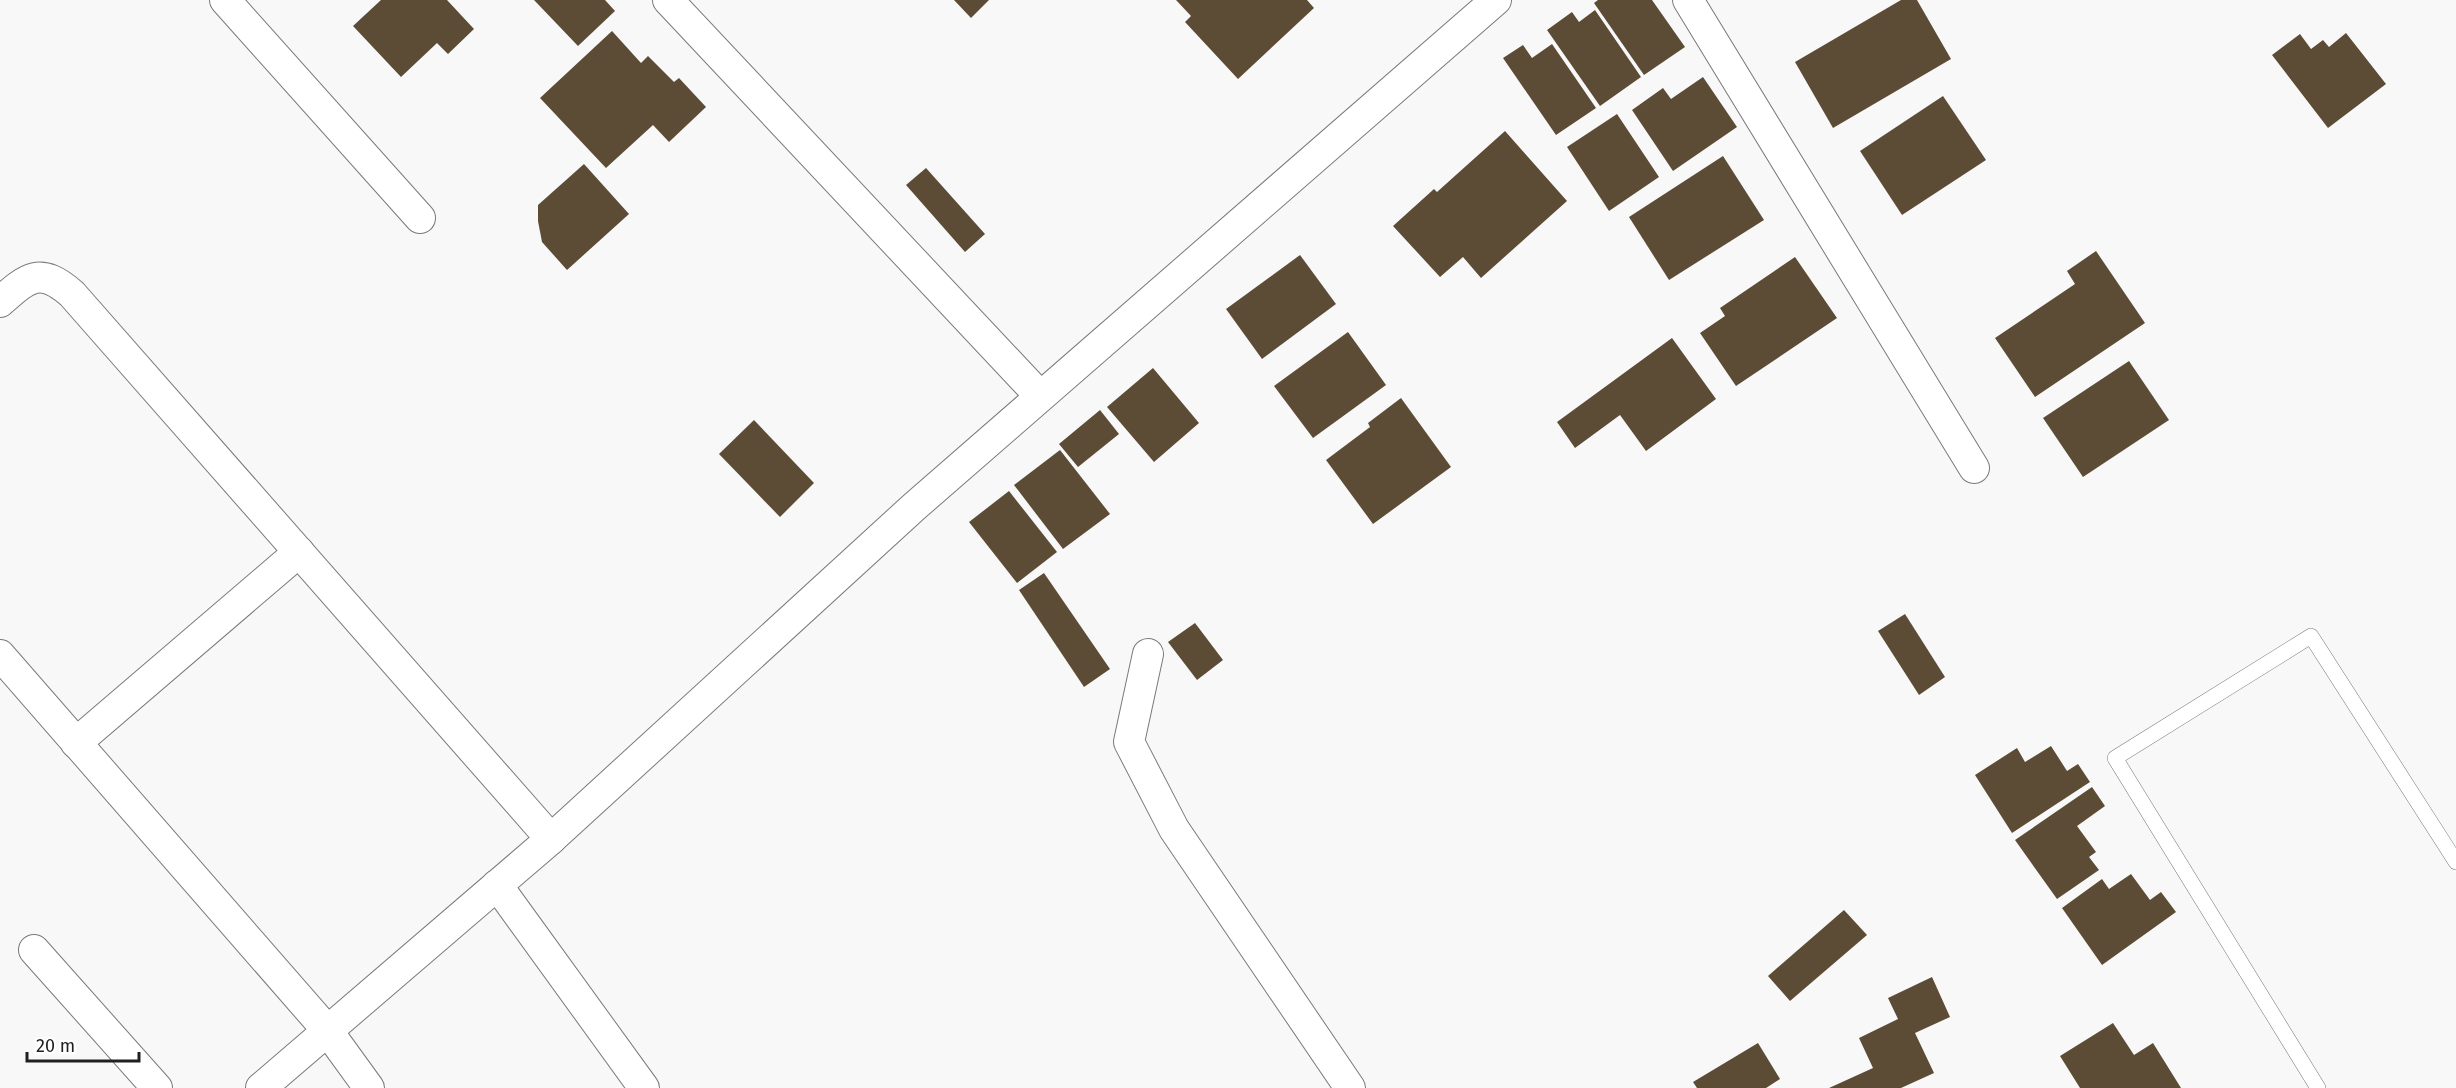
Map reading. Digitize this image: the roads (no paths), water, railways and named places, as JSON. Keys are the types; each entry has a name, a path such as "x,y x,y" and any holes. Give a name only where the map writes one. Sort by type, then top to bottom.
{"street":[{"path":"225,0 420,218"},
{"path":"668,0 1040,396"},
{"path":"1688,0 1974,468"},
{"path":"261,1088 551,839 915,506 1487,3"},
{"path":"0,302 22,283 38,277 56,280 80,303 551,839"},
{"path":"76,742 299,552"},
{"path":"1148,654 1129,742 1174,828 1350,1088"},
{"path":"0,655 327,1030 369,1088"},
{"path":"497,885 644,1088"},
{"path":"34,950 157,1088"}],"lane":[{"path":"2318,1088 2115,758 2311,636 2456,862"}]}
